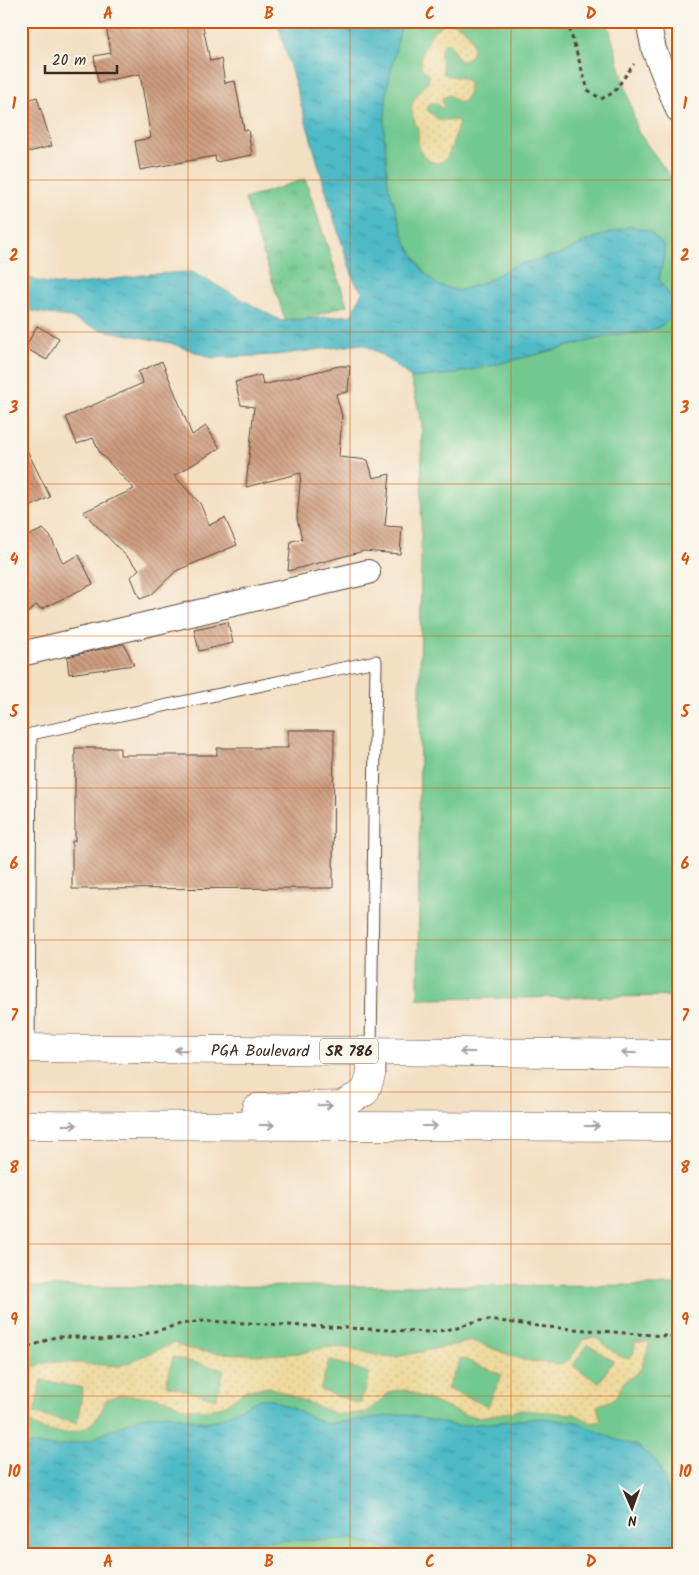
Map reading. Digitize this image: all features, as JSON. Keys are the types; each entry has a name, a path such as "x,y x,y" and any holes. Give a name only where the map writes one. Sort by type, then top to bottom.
{"main road":[{"name":"PGA Boulevard","path":"25,1048 678,1054"},
{"path":"120,1125 259,1107 341,1105 365,1092 371,1076 371,1051"},
{"path":"21,1125 678,1126"}],"street":[{"path":"648,21 654,50 678,110"},
{"path":"21,654 368,572"}],"lane":[{"path":"25,1048 31,734 376,661 371,1051"}],"path":[{"path":"567,21 588,90 600,99 613,93 639,56 654,50"},
{"path":"21,1350 54,1337 102,1340 127,1339 181,1324 205,1321 429,1332 447,1330 478,1321 489,1320 547,1327 678,1337"}],"green space":[{"path":"317,21 607,21 638,132 678,187 678,996 418,999 422,422"},
{"path":"305,179 347,305 287,325 245,199"},
{"path":"678,1285 678,1554 21,1554 21,1287"}],"sand":[{"path":"444,24 455,24 462,27 470,38 473,50 471,56 459,61 450,44 446,43 441,49 443,73 464,79 469,87 467,97 463,102 458,102 449,95 442,98 444,106 442,109 437,103 428,105 427,110 439,120 456,120 459,124 448,155 444,160 436,163 428,160 422,154 412,109 415,97 429,79 428,73 421,68 421,55 433,31"},
{"path":"593,1337 625,1358 630,1358 635,1342 650,1342 642,1367 636,1374 625,1381 614,1399 597,1406 601,1421 592,1423 575,1414 521,1410 480,1417 464,1415 406,1390 391,1391 367,1412 336,1414 270,1387 246,1390 225,1405 208,1410 186,1408 155,1397 119,1395 106,1400 98,1416 89,1426 69,1433 41,1429 26,1420 21,1413 21,1376 33,1367 59,1362 120,1366 174,1343 185,1348 215,1353 266,1355 301,1353 328,1347 348,1348 383,1357 396,1357 472,1341 523,1360 556,1364 570,1359 583,1340","holes":["587,1344 613,1361 599,1383 573,1366","173,1357 224,1370 216,1399 166,1385","461,1358 502,1375 488,1406 447,1389","329,1360 370,1373 360,1404 320,1390","41,1380 83,1388 77,1423 34,1414"]}],"water":[{"path":"277,21 402,21 387,90 384,130 388,184 406,243 424,272 438,285 458,291 483,283 516,265 561,254 589,240 630,226 649,231 664,245 664,256 659,279 674,303 672,316 663,325 648,332 614,335 453,374 411,378 388,359 363,344 276,355 212,358 170,343 98,329 68,317 21,308 21,274 37,281 73,285 151,274 192,272 281,321 352,315 362,292 354,280 334,219"},
{"path":"260,1399 271,1399 326,1424 403,1414 457,1426 541,1418 577,1422 614,1439 638,1446 657,1462 678,1517 678,1554 407,1554 352,1539 253,1541 230,1554 21,1554 21,1444 57,1446 88,1441 139,1417 168,1414 204,1422 220,1419"}],"building":[{"path":"105,21 202,21 210,61 221,59 225,83 235,81 244,130 248,130 252,155 216,162 215,156 140,170 135,141 151,138 140,74 98,82 94,56 111,53"},
{"path":"37,97 52,146 21,154 21,102"},
{"path":"37,326 59,338 47,360 25,348"},
{"path":"162,361 192,435 206,426 220,448 174,476 200,503 209,525 225,518 237,545 176,571 151,595 140,599 131,577 139,569 83,512 134,489 100,453 93,438 77,444 66,417 143,383 138,372"},
{"path":"339,366 350,366 348,392 336,394 342,416 339,457 368,460 373,478 390,474 385,526 402,527 400,554 364,551 288,571 291,541 302,539 297,518 301,473 246,487 254,407 241,405 235,382 261,375 263,385"},
{"path":"21,438 50,497 21,511"},
{"path":"43,529 50,536 63,563 79,555 93,584 41,609 36,605 21,619 21,539"},
{"path":"228,622 233,643 199,651 194,629"},
{"path":"124,644 134,665 69,674 67,657"},
{"path":"288,730 334,730 333,888 72,889 72,841 75,841 75,748 120,748 120,755 217,755 217,748 288,748"}]}
